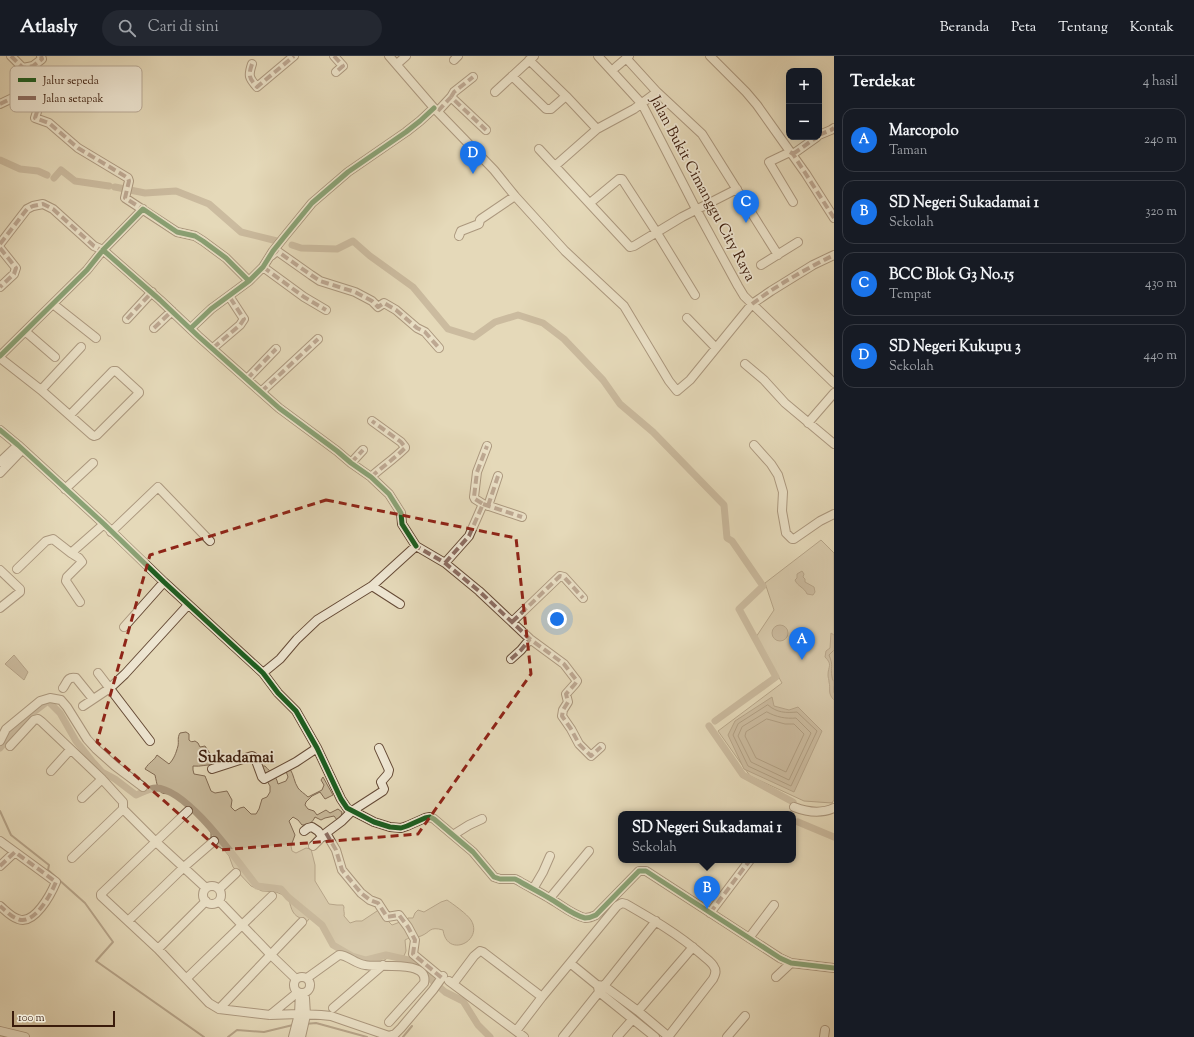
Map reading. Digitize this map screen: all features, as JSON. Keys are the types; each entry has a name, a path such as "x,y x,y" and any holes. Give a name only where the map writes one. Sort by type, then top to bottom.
{"street":[{"path":"11,56 21,66"},
{"path":"33,66 42,59 40,56"},
{"path":"252,64 249,74 251,80 257,87 294,56"},
{"path":"334,56 343,66 336,72"},
{"path":"389,56 436,109 494,170 515,196 565,251 624,306 669,381 678,390 690,380 752,304 813,265 834,255"},
{"path":"397,64 406,56"},
{"name":"Jalan Bukit Cimanggu City Raya","path":"598,56 642,104 696,209 744,296 834,384"},
{"path":"710,56 757,105 834,218"},
{"path":"616,67 627,57 657,92 702,134 778,255"},
{"path":"495,92 532,58 597,129"},
{"path":"265,263 284,236 312,203 348,172 416,125 474,76"},
{"path":"512,76 546,109 550,109 566,96"},
{"path":"555,166 597,129 642,104 657,92"},
{"path":"451,97 486,130"},
{"path":"0,104 10,99"},
{"path":"37,112 35,118 49,123 78,148 128,178 129,181 125,198 178,232 195,236 203,241 226,258 249,280"},
{"path":"822,134 834,128"},
{"path":"793,202 769,162 791,153 812,140"},
{"path":"539,149 630,247 657,233 696,209 737,189"},
{"path":"590,203 619,179 622,179 657,233 694,296"},
{"path":"459,236 461,231 480,224 481,219 515,196"},
{"path":"0,244 27,209 43,204 53,209 94,246 103,250 152,292 279,408 337,451 389,494 401,513 402,524 416,546 445,563 479,590 530,639 564,664 577,681 567,693 568,702 562,710 562,716 577,741 591,756 601,747"},
{"path":"70,415 113,371 116,371 139,392 97,435 94,436 0,357 87,270 103,250 143,209"},
{"path":"762,264 798,242"},
{"path":"0,248 15,266 16,270 14,274 0,287"},
{"path":"191,328 211,309 249,280 277,251 320,280 355,292 372,301 378,307 384,303 396,310 424,332 439,348"},
{"path":"265,263 304,297 326,310"},
{"path":"126,319 152,292"},
{"path":"213,348 240,325 244,319 229,296"},
{"path":"53,304 96,338"},
{"path":"154,328 172,311"},
{"path":"687,318 716,348"},
{"path":"26,332 55,357"},
{"path":"261,392 318,340"},
{"path":"41,390 81,347"},
{"path":"247,378 276,349"},
{"path":"745,364 764,380 785,403 834,444"},
{"path":"808,423 834,393"},
{"path":"371,478 405,448 401,442 372,421"},
{"path":"0,430 104,524 188,605 263,673 278,693 296,711 317,748 341,799 352,811 374,822 390,827 401,828 430,817 473,852 494,877 500,879 515,879 550,898 561,907 582,917 591,918 596,915 636,873 646,870 780,958 792,963 834,968"},
{"path":"754,445 771,464 778,475 782,492 782,511 786,533 789,537 794,539 820,520 834,514"},
{"path":"487,446 477,472 474,497 485,505 522,517"},
{"path":"0,462 20,447"},
{"path":"0,473 20,447"},
{"path":"351,463 364,450"},
{"path":"65,489 93,463"},
{"path":"445,563 469,536 498,476"},
{"path":"111,532 158,487 210,540"},
{"path":"71,553 104,524"},
{"path":"17,568 46,541 53,539 69,553 79,558 82,562 67,577 66,581 80,602"},
{"path":"263,673 280,658 317,620 372,586 416,546"},
{"path":"0,570 20,589 20,592 0,608"},
{"path":"512,622 560,576 564,577 583,598"},
{"path":"124,627 164,582"},
{"path":"372,586 400,604"},
{"path":"83,706 110,688 126,674 188,605"},
{"path":"511,659 530,639"},
{"path":"98,673 150,741"},
{"path":"63,688 68,679 76,678 93,699"},
{"path":"0,741 6,729 40,701 50,698 61,700 87,739 96,749 115,766 143,787"},
{"path":"10,746 34,720 38,719 102,779 123,802 123,809 206,888"},
{"path":"212,769 252,756 255,758 264,779 296,762 317,748"},
{"path":"313,846 324,835 342,822 352,811 382,793 384,790 381,782 388,774 389,770 379,748"},
{"path":"51,771 70,750"},
{"path":"82,798 102,779"},
{"path":"794,807 818,812 834,808"},
{"path":"72,858 123,809"},
{"path":"188,811 155,841 101,894 101,896 158,949 209,1002 219,1008 270,1015 303,1014 331,1016 389,1036 395,1034 402,1028 442,978"},
{"path":"453,835 482,819"},
{"path":"304,831 312,827 324,835 336,850 342,870 360,893 370,900 378,903 387,917 399,914 415,940 413,954 442,978 453,984 524,1037"},
{"path":"0,841 54,886 42,907 32,916 23,920 17,919 0,906"},
{"path":"128,921 184,867 214,842"},
{"path":"550,898 589,851"},
{"path":"0,866 15,852"},
{"path":"533,889 550,856"},
{"path":"710,913 748,863"},
{"path":"219,889 236,873"},
{"path":"212,886 219,889 221,893 219,901 214,904 208,903 203,896 206,888 212,886"},
{"path":"186,978 272,896"},
{"path":"158,949 206,901"},
{"path":"219,901 241,925 296,979"},
{"path":"516,1032 542,997 622,903 656,921 692,947 714,966 715,970 713,979 669,1037 638,1011 600,988"},
{"path":"747,937 773,905"},
{"path":"563,1037 600,988 656,921"},
{"path":"219,1008 302,922"},
{"path":"638,1011 692,947"},
{"path":"453,984 474,956 480,951 542,997"},
{"path":"307,978 339,955 343,955 365,966 406,966 419,971 422,973 425,980 424,983 389,1022"},
{"path":"570,963 600,988 632,1020 655,1037"},
{"path":"776,977 792,963"},
{"path":"333,1008 383,965"},
{"path":"433,968 442,978"},
{"path":"270,1015 301,993 309,990 310,982 307,978 301,976 294,982 294,986 301,993 303,1014 300,1037"},
{"path":"293,1037 303,1014"},
{"path":"727,1037 744,1016"},
{"path":"617,1037 632,1020"},
{"path":"0,1031 25,1037"}],"highlighted area":[{"path":"326,500 516,538 531,674 418,834 220,850 97,742 150,555"}],"shaded area":[{"path":"821,540 834,553 834,800 832,803 804,801 750,776 718,731 782,683 756,637 774,610 765,583"},
{"path":"186,732 189,734 190,741 195,741 200,747 205,746 211,755 216,757 218,761 214,765 193,766 194,774 205,776 211,791 215,793 227,791 232,800 231,807 235,811 244,807 251,814 256,814 262,799 267,797 270,792 270,786 262,766 265,766 273,774 278,784 286,781 288,777 286,771 290,769 298,788 308,797 322,790 324,785 321,780 323,777 333,795 325,799 320,792 312,796 305,805 317,815 326,810 330,813 338,809 342,812 341,818 337,820 334,816 321,820 315,817 313,821 307,825 302,825 293,817 289,821 295,835 291,846 292,851 296,853 306,848 311,849 315,865 315,881 329,904 343,905 344,916 350,923 362,921 380,909 392,925 400,922 405,923 408,918 413,918 418,910 424,912 447,900 471,920 474,928 473,934 469,940 463,944 451,944 446,939 443,930 433,929 421,936 405,940 406,951 404,956 398,957 392,955 383,961 372,961 359,959 336,949 328,941 327,929 316,918 310,918 302,927 300,918 293,912 288,897 276,892 262,891 251,886 233,867 229,856 225,851 211,839 211,833 198,813 187,808 177,793 166,794 160,792 155,775 145,769 157,755 169,764 174,758 180,733"}],"water":[{"path":"802,571 805,582 814,587 815,592 813,595 807,594 795,580 797,578 797,574"},
{"path":"777,625 783,625 788,630 786,639 783,641 777,641 772,636 772,630"},
{"path":"831,633 834,635 834,700 830,693 828,675 829,664 825,657 826,651 830,648"},
{"path":"14,655 28,672 24,680 5,664"},
{"path":"772,697 774,706 789,710 798,707 822,731 794,792 744,769 728,735 735,721"}],"waterway":[{"path":"0,160 20,169 38,171 47,175"},
{"path":"54,178 61,170 75,181 109,186"},
{"path":"115,187 145,193 176,191 209,204 241,232 281,242"},
{"path":"292,245 301,248 337,249 353,241 370,256 413,287 448,329 474,337 495,322 518,315 543,323 564,339 603,380 620,404 653,432 724,505 727,538 732,541 763,586 739,609 776,677 715,721"},
{"path":"0,748 22,721 48,701 60,713 76,741 102,772 115,779 136,795 156,788 169,791 197,813 211,828 257,886 281,889 288,897 322,925 333,945 352,956 366,960 386,955 408,960 445,992 463,1001 478,1025 490,1037"},
{"path":"709,726 743,775 793,802"},
{"path":"0,811 11,835 49,865 48,870 85,903 113,942 96,961 204,1037"},
{"path":"798,822 834,837"},
{"path":"305,1024 316,1023 367,1037"},
{"path":"228,1037 237,1030 264,1032 293,1025"},
{"path":"403,1037 412,1026"}],"marked path":[{"path":"11,56 21,66"},
{"path":"33,66 42,59 41,56"},
{"path":"252,64 250,77 257,87 294,56"},
{"path":"334,56 343,66 336,72"},
{"path":"451,97 454,92 473,77"},
{"path":"438,111 451,97 486,130"},
{"path":"0,104 10,99"},
{"path":"37,112 35,118 49,123 78,148 128,178 129,181 125,198 146,211"},
{"path":"822,134 834,128"},
{"path":"793,154 813,140"},
{"path":"790,152 793,154 834,218"},
{"path":"0,244 27,209 43,204 53,209 94,246 105,252"},
{"path":"0,248 16,268 14,274 0,287"},
{"path":"272,255 277,251 320,281 355,292 372,301 378,307 384,303 396,310 417,328 425,332 439,348"},
{"path":"752,304 771,290 834,255"},
{"path":"263,267 304,297 326,310"},
{"path":"127,319 152,292"},
{"path":"213,348 240,325 244,319 229,296"},
{"path":"154,328 172,311"},
{"path":"261,392 318,339"},
{"path":"247,379 276,349"},
{"path":"371,477 405,448 401,442 372,421"},
{"path":"445,563 469,536 483,504 474,497 477,472 487,446"},
{"path":"351,463 363,450"},
{"path":"488,506 498,476"},
{"path":"483,504 522,517"},
{"path":"415,543 416,546 445,563 479,591 530,639 564,664 577,681 566,694 568,702 563,710 562,716 579,744 591,756 601,747"},
{"path":"512,622 560,576 564,577 583,598"},
{"path":"511,659 530,639"},
{"path":"326,833 336,850 342,870 361,893 370,900 378,903 387,917 399,915 415,940 413,954 442,978"},
{"path":"0,866 15,852 56,882 41,908 30,918 24,920 15,918 0,906"},
{"path":"710,913 748,863"}],"cycle path":[{"path":"191,328 211,309 249,281 263,267 273,251 312,203 348,172 406,132 434,108"},
{"path":"0,356 87,270 103,250 143,209 177,232 195,236 203,241 226,258 249,281"},
{"path":"103,250 279,408 371,477 389,494 401,513 402,524 416,546"},
{"path":"0,430 104,524 164,582 263,673 278,693 296,711 317,748 341,799 347,808 374,822 390,827 401,828 430,817 473,852 494,877 500,879 515,879 580,917 585,918 596,915 639,871 646,871 780,958 791,963 834,968"}],"place":[{"name":"SD Negeri Kukupu 3","path":"473,174"},
{"name":"BCC Blok G3 No.15","path":"746,223"},
{"name":"Marcopolo","path":"802,660"},
{"name":"SD Negeri Sukadamai 1","path":"707,909"}],"district":[{"name":"Sukadamai","path":"236,758"}]}
